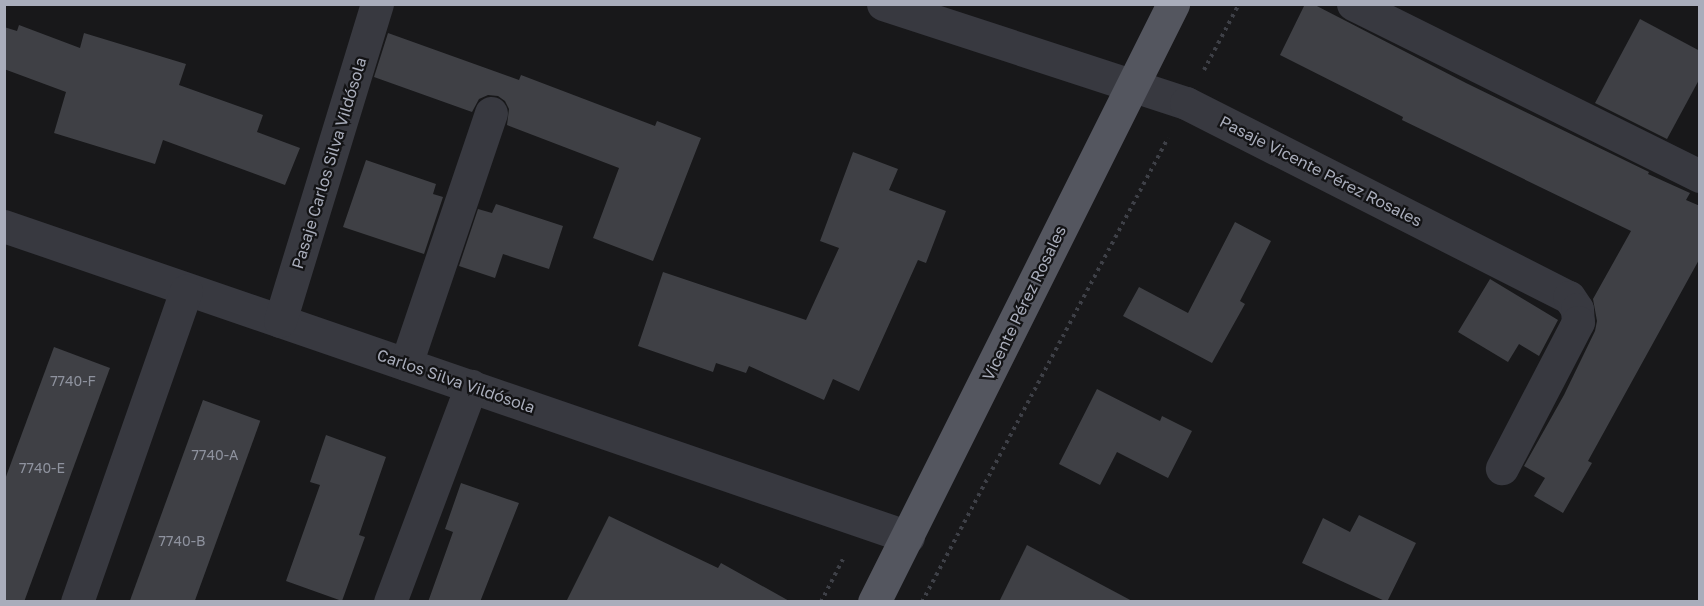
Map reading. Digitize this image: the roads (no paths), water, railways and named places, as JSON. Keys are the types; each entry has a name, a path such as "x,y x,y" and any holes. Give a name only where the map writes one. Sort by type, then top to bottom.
{"main road":[{"name":"Vicente Pérez Rosales","path":"874,602 1173,4"}],"street":[{"name":"Pasaje Carlos Silva Vildósola","path":"280,321 377,4"},
{"name":"Pasaje Vicente Pérez Rosales","path":"883,4 1186,104 1569,297 1577,309 1578,322 1502,468"},
{"path":"1353,4 1700,176"},
{"path":"406,364 491,114"},
{"name":"Carlos Silva Vildósola","path":"4,226 908,537"},
{"path":"77,602 186,290"},
{"path":"390,602 471,386"}]}
